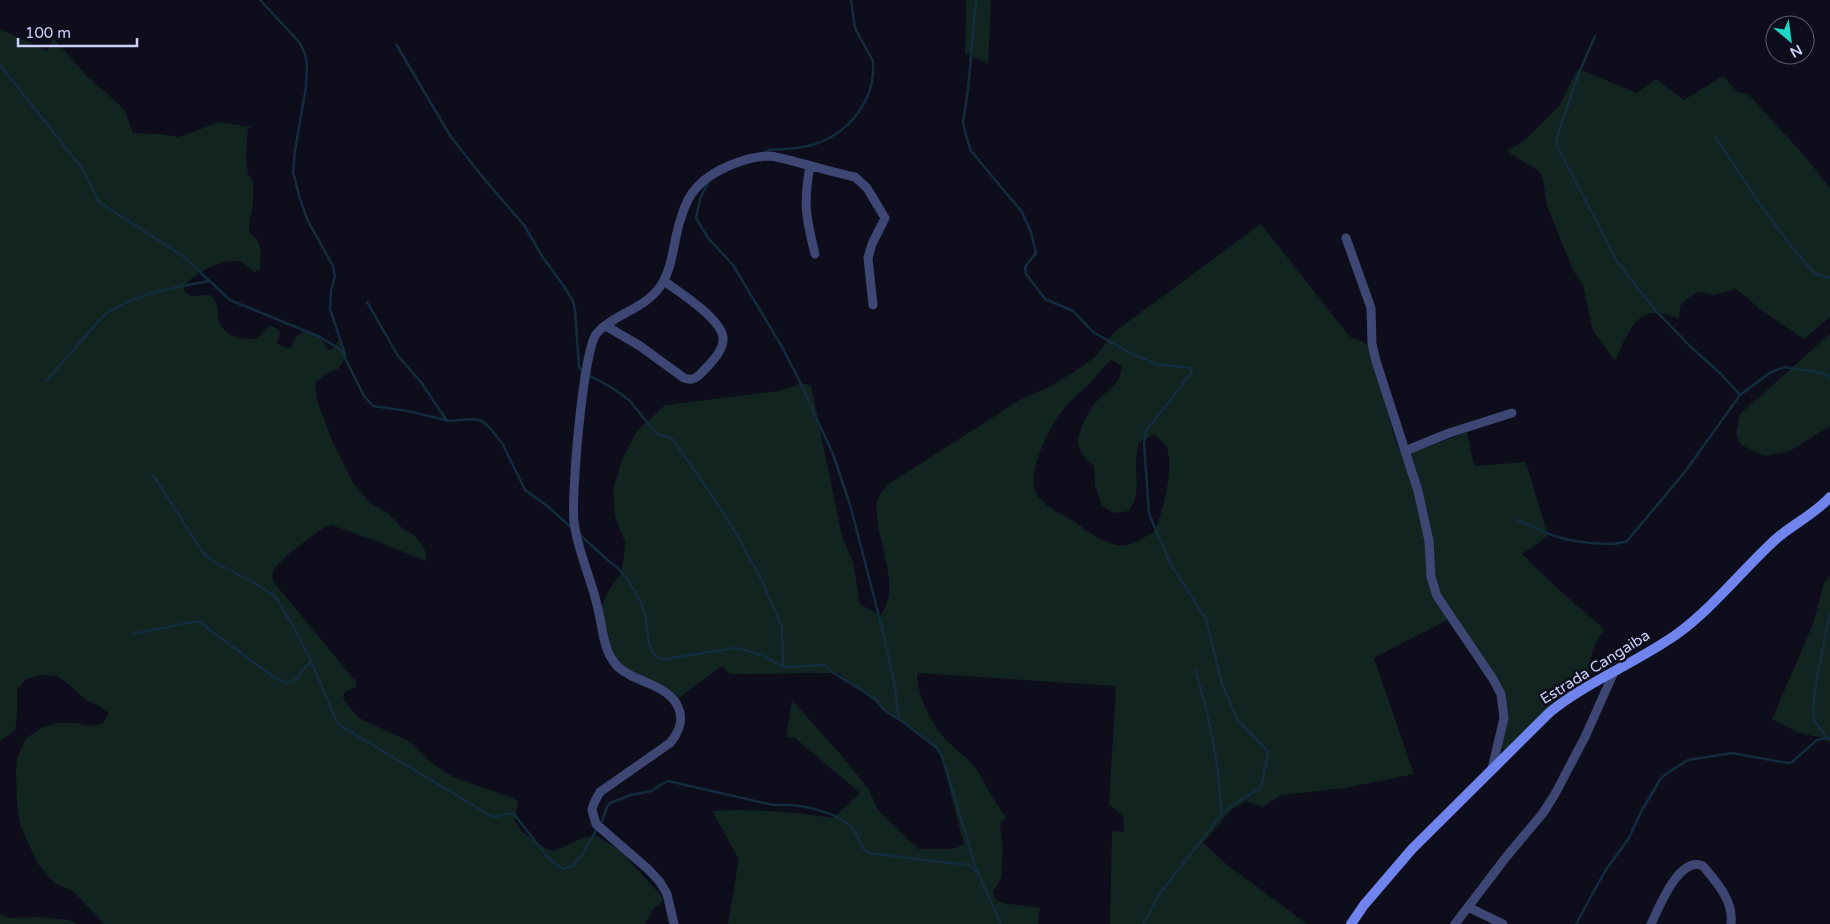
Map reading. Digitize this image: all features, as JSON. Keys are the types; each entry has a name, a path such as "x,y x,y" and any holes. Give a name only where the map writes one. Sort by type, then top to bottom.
{"street":[{"path":"674,924 667,894 660,882 636,859 599,829 592,810 600,792 670,743 677,735 681,724 679,709 672,698 659,689 623,671 616,665 606,648 598,605 574,524 575,472 586,365 593,339 606,326 656,293 669,267 678,224 685,206 698,186 721,170 751,158 769,156 787,159 859,179 886,218 872,244 868,258 873,305"},
{"path":"810,166 805,191 805,205 815,254"},
{"path":"1346,238 1371,308 1372,344 1426,523 1430,541 1430,566 1433,587 1437,596 1497,686 1503,701 1503,726 1492,770"},
{"path":"606,326 640,346 684,378 697,378 722,347 724,340 722,333 714,320 664,280"},
{"path":"1405,451 1512,413"},
{"name":"Estrada Cangaiba","path":"1351,924 1364,905 1400,862 1550,712 1568,699 1676,635 1703,614 1769,546 1818,508 1830,496"},
{"path":"1455,924 1543,813 1555,794 1585,737 1614,672"},
{"path":"1651,924 1674,879 1691,865 1699,864 1704,866 1722,890 1732,915 1732,924"},
{"path":"1468,907 1503,924"}],"green space":[{"path":"966,0 991,0 988,64 968,54 965,56"},
{"path":"0,29 47,51 53,38 87,76 125,110 133,133 179,137 219,122 251,127 248,129 246,155 248,174 253,181 253,205 249,232 256,238 259,244 260,270 254,272 239,261 215,265 191,279 184,291 191,296 210,295 213,297 223,328 232,335 244,339 256,339 270,326 276,328 280,334 276,342 290,348 296,337 306,331 315,334 329,350 333,349 337,342 341,342 346,357 338,369 316,380 315,387 317,400 333,443 353,483 370,503 388,513 402,528 416,537 424,548 427,558 425,561 331,525 323,528 291,552 275,568 272,575 273,581 356,682 356,687 345,692 343,696 344,700 359,718 409,741 433,764 453,777 518,801 515,821 521,830 545,848 554,851 583,838 596,836 620,850 663,898 662,902 654,908 645,924 104,924 73,891 54,883 38,864 21,828 17,805 17,758 25,739 41,728 58,723 76,723 88,726 103,724 109,713 86,700 56,676 42,675 26,679 17,690 15,731 0,741"},
{"path":"1579,69 1637,93 1656,79 1684,100 1723,76 1737,92 1748,94 1803,154 1830,188 1830,317 1804,339 1764,312 1736,289 1714,295 1697,292 1681,304 1679,318 1656,313 1641,317 1625,338 1615,361 1593,331 1583,285 1573,270 1547,206 1543,180 1539,171 1507,151 1525,140 1560,105"},
{"path":"1261,224 1350,337 1364,342 1369,348 1396,442 1403,456 1467,432 1474,466 1526,462 1548,536 1522,554 1559,590 1604,629 1591,655 1591,684 1505,755 1502,747 1504,725 1498,692 1451,618 1374,658 1414,774 1345,788 1282,795 1262,807 1246,801 1232,809 1203,843 1225,863 1307,924 1110,924 1112,831 1124,832 1123,816 1109,804 1116,686 917,673 922,700 935,726 946,740 977,770 1006,817 1000,825 1003,849 1001,878 993,892 995,899 1003,903 1040,908 1038,924 728,924 739,859 712,811 772,811 833,818 860,793 795,738 786,737 792,700 868,788 878,810 918,849 952,849 964,845 940,752 838,673 730,674 722,666 677,699 618,663 603,631 602,606 607,593 621,573 624,556 625,542 615,517 613,489 623,457 637,431 665,405 779,391 802,383 811,386 842,536 853,561 860,604 880,616 887,604 889,576 879,531 877,502 887,485 1020,400 1049,387 1074,372 1096,356 1114,332","holes":["1111,360 1122,366 1119,379 1096,402 1090,411 1081,428 1078,444 1082,454 1094,466 1095,486 1102,506 1114,513 1129,511 1135,500 1137,482 1136,460 1139,443 1154,434 1167,448 1169,457 1168,479 1164,502 1154,532 1127,545 1101,540 1050,507 1040,499 1034,484 1037,461 1047,435 1060,414 1071,400"]},
{"path":"1830,334 1830,426 1790,451 1764,456 1741,445 1736,434 1740,414"},
{"path":"1830,576 1830,743 1824,738 1799,733 1772,719 1813,624 1824,583"},
{"path":"0,914 9,918 39,917 69,920 77,924 0,924"}],"waterway":[{"path":"260,0 300,43 305,54 307,64 306,87 293,172 308,221 333,266 335,277 331,290 330,309 345,354"},
{"path":"766,153 769,150 807,146 825,140 838,133 848,124 858,114 865,102 873,75 873,61 855,28 851,0"},
{"path":"976,0 968,90 963,122 971,151 1022,212 1031,232 1036,253 1025,267 1026,274 1045,299 1073,311 1093,332 1132,354 1156,364 1191,368 1192,371 1189,376 1146,431 1144,443 1149,514 1170,563 1206,619 1222,684 1237,719 1267,750 1268,754 1261,787 1221,815 1161,892 1143,924"},
{"path":"1595,36 1579,73 1556,144 1617,261 1654,309 1740,395"},
{"path":"396,44 451,137 524,225 542,256 573,301 579,367 584,372"},
{"path":"0,65 84,171 99,202 183,256 230,300 320,337 341,350 364,396 373,406 408,411 450,421 473,419 482,421 502,443 525,490 546,505 573,529"},
{"path":"1715,136 1757,200 1792,247 1815,274 1830,278"},
{"path":"709,181 700,199 696,218 708,238 733,265 781,345 833,454 851,508 882,628 894,682 899,719"},
{"path":"47,380 104,315 115,308 154,293 209,281"},
{"path":"367,302 398,356 421,382 447,421"},
{"path":"1518,520 1553,535 1573,541 1603,544 1627,541 1684,473 1740,395 1771,372 1785,367 1822,373 1830,377"},
{"path":"588,375 611,387 629,400 657,434 671,438 717,503 763,583 782,627 783,667"},
{"path":"153,475 204,554 216,563 275,596 311,661 338,724 491,816 497,817 508,813 514,814 549,859 563,869 573,866 581,856 602,821 610,803 631,795 652,791 668,781 773,805 806,807 817,810 839,818 848,824 857,835 863,849 869,853 968,865 976,871"},
{"path":"579,534 616,566 630,584 644,611 649,643 657,657 666,659 735,648 764,656 783,667 825,665 829,670 874,698 886,712 899,719 936,747 942,756 977,871 1001,924"},
{"path":"1830,614 1816,683 1813,710 1816,723 1827,738 1830,739"},
{"path":"133,634 198,621 272,676 286,683 295,680 311,661"},
{"path":"1195,669 1213,742 1219,778 1221,815"},
{"path":"1576,924 1605,871 1629,838 1641,812 1661,778 1669,772 1688,760 1732,753 1787,763 1792,762 1817,740 1827,738"}]}
